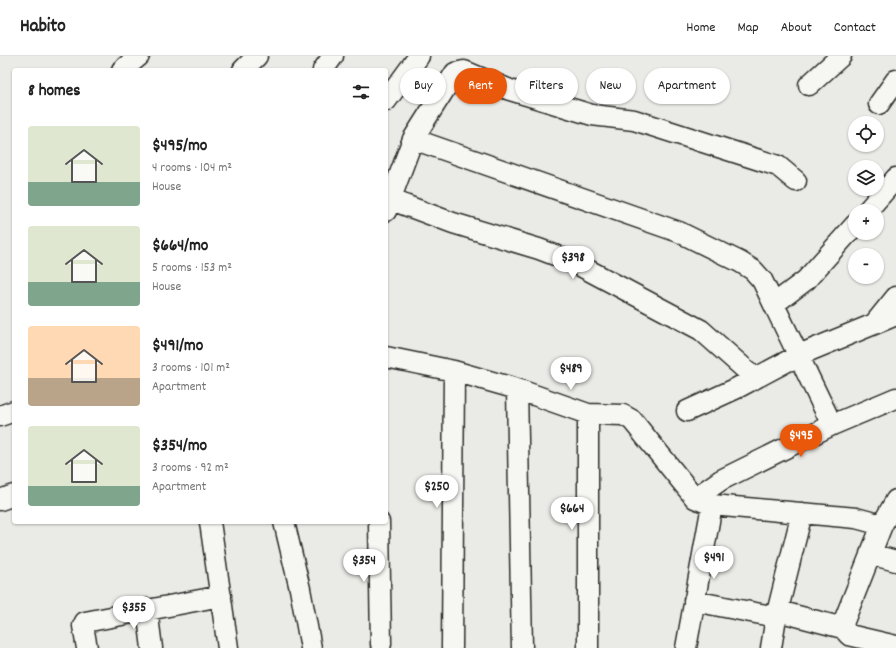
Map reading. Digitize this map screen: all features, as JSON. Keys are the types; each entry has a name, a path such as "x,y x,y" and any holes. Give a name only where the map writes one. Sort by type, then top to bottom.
{"street":[{"path":"124,68 139,56"},
{"path":"245,68 257,56"},
{"path":"324,68 333,56"},
{"path":"388,98 419,56"},
{"path":"809,85 840,56"},
{"path":"388,200 412,139 455,73 464,71 510,90 592,115 634,120 778,166 796,181"},
{"path":"879,104 896,80"},
{"path":"412,139 679,232 753,270 762,280 832,425"},
{"path":"873,204 896,178"},
{"path":"388,203 539,249 574,262 701,330 755,378"},
{"path":"774,304 806,280 848,233"},
{"path":"874,324 896,297"},
{"path":"687,411 735,389 799,355 896,315"},
{"path":"388,357 454,371 517,389 588,414 623,415 632,420 704,502 856,518 882,525"},
{"path":"452,648 454,371"},
{"path":"517,389 522,648"},
{"path":"686,648 694,601 704,502 721,480 832,425 896,398"},
{"path":"0,416 12,412"},
{"path":"588,414 588,648"},
{"path":"0,500 12,496"},
{"path":"843,628 844,621 882,525 896,500"},
{"path":"771,648 777,614 802,513"},
{"path":"210,524 228,648"},
{"path":"284,524 300,589 311,648"},
{"path":"379,524 381,644"},
{"path":"870,554 896,561"},
{"path":"87,648 82,626 84,622 220,596"},
{"path":"694,601 777,614 843,628 849,634 892,646"},
{"path":"147,609 152,648"}]}
